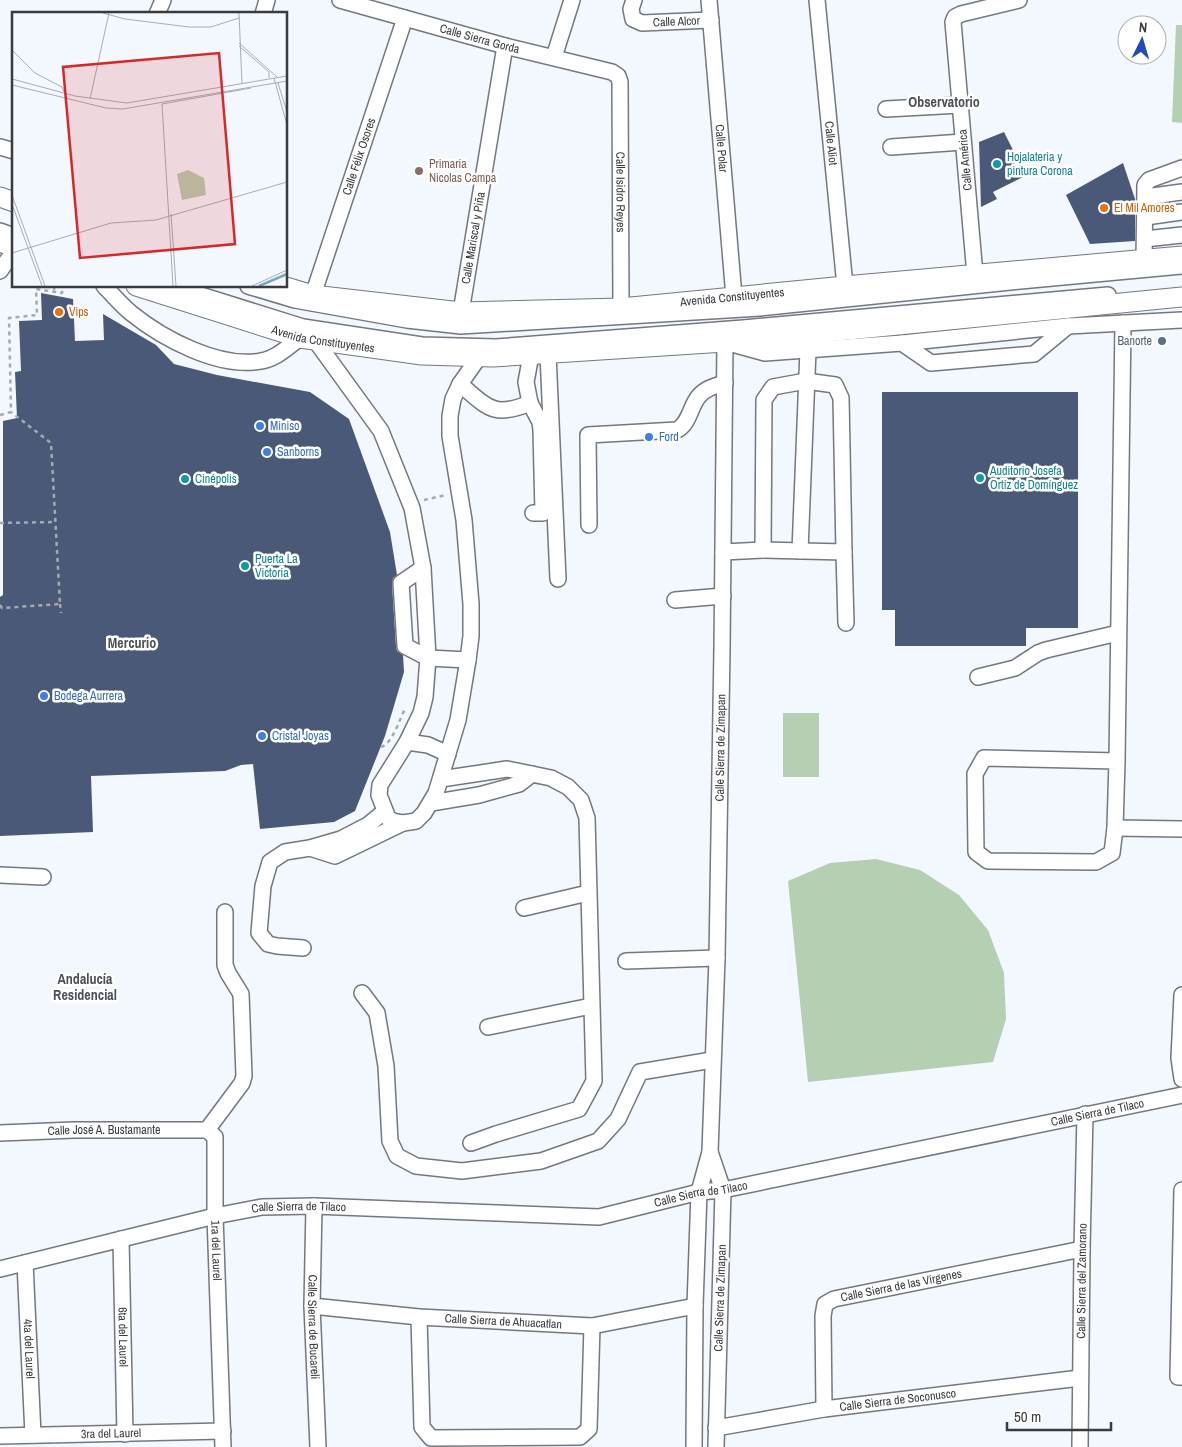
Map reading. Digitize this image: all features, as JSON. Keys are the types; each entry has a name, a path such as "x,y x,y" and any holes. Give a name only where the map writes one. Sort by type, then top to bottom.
{"main road":[{"path":"0,197 12,201"},
{"path":"0,242 12,246"},
{"name":"Avenida Constituyentes","path":"288,288 313,295 461,312 621,308 1182,256"},
{"name":"Avenida Constituyentes","path":"142,288 308,339 422,355 479,357 725,342 1182,298"}],"street":[{"path":"158,12 163,0"},
{"name":"Calle Sierra Gorda","path":"340,0 505,46 612,72 618,76"},
{"path":"554,58 572,0"},
{"name":"Calle Alcor","path":"634,0 631,9 633,19 642,23 711,20"},
{"name":"Calle Polar","path":"709,0 734,297"},
{"name":"Calle Aliot","path":"817,0 845,286"},
{"name":"Calle América","path":"975,274 953,22 955,17 961,14 1019,0"},
{"name":"Calle Félix Osores","path":"313,295 406,18"},
{"name":"Calle Mariscal y Piña","path":"461,312 505,46"},
{"name":"Calle Isidro Reyes","path":"618,76 620,82 621,308"},
{"path":"886,109 960,105"},
{"path":"891,147 963,142"},
{"path":"1144,260 1146,185 1149,180 1182,168"},
{"path":"1146,197 1182,192"},
{"path":"0,197 12,193"},
{"path":"0,201 12,206"},
{"path":"1146,216 1182,212"},
{"path":"1145,239 1182,234"},
{"path":"0,270 12,257"},
{"path":"255,288 304,302 407,320 460,326 760,308 1182,266"},
{"path":"106,288 131,313 158,331 189,348 217,359 239,363 263,361 308,339 381,431 412,508 422,568 428,658 425,697 421,712 407,742 380,785 379,795 388,818 403,823"},
{"path":"178,288 302,327 422,345 496,347 733,329 1182,289"},
{"name":"Avenida Constituyentes","path":"725,342 765,353 902,343 1068,326 1182,320"},
{"path":"1117,761 984,758 975,774 976,852 988,861 1096,862 1112,853 1115,828 1117,761 1122,323"},
{"path":"902,343 930,363 1034,354 1068,326"},
{"name":"Calle Sierra de Zimapan","path":"694,1447 695,1306 699,1192 710,1152 717,958 725,342"},
{"path":"800,551 808,350"},
{"path":"534,513 544,513 541,430 540,422 530,403 526,382 540,354"},
{"path":"540,354 558,579"},
{"path":"310,848 335,856 403,823 416,820 424,813 431,802 441,779 458,720 471,636 471,604 464,520 450,436 450,416 453,399 460,384 479,357"},
{"path":"764,550 764,400 773,387 806,381 835,385 841,398 846,623"},
{"path":"589,525 588,435 678,430 683,427 698,396 707,389 725,383"},
{"path":"460,384 487,408 502,411 515,409 530,403"},
{"path":"723,552 764,550 844,552"},
{"path":"422,568 401,583 405,646 428,658 468,660"},
{"path":"676,600 723,596"},
{"path":"978,677 1015,668 1046,650 1118,633"},
{"path":"407,742 428,745 448,754"},
{"path":"441,779 506,769 551,778 568,787 580,800 587,818 594,1081 579,1109 471,1143"},
{"path":"431,802 479,795 519,784 532,774"},
{"path":"303,948 268,944 259,933 263,886 270,862 285,852 341,840 368,825 385,811"},
{"path":"1115,828 1182,829"},
{"path":"0,875 43,877"},
{"path":"524,908 588,893"},
{"path":"215,1216 215,1137 207,1130 242,1083 244,1076 240,994 225,965 225,912"},
{"path":"626,961 717,958"},
{"path":"362,993 377,1013 386,1066 390,1141 397,1156 416,1166 462,1171 541,1161 598,1142 618,1119 640,1072 712,1060"},
{"path":"1182,996 1180,1058 1182,1079"},
{"path":"488,1028 591,1006"},
{"name":"Calle Sierra de Tilaco","path":"215,1216 262,1207 314,1206 599,1217 699,1192 723,1190 1182,1095"},
{"name":"Calle Sierra del Zamorano","path":"1080,1447 1085,1114"},
{"name":"Calle José A. Bustamante","path":"0,1133 74,1130 207,1130"},
{"name":"Calle Sierra de Zimapan","path":"710,1152 723,1190 716,1447"},
{"path":"1180,1377 1182,1190"},
{"name":"Calle Sierra de Bucareli","path":"314,1206 312,1306 318,1447"},
{"name":"1ra del Laurel","path":"0,1269 215,1216 223,1447"},
{"name":"6ta del Laurel","path":"121,1238 125,1434"},
{"name":"Calle Sierra de las Vírgenes","path":"824,1408 823,1316 825,1304 834,1299 1082,1249"},
{"name":"4ta del Laurel","path":"25,1263 33,1435"},
{"name":"Calle Sierra de Ahuacatlan","path":"312,1306 419,1317 592,1326 695,1306"},
{"path":"419,1317 422,1427 431,1438 580,1437 589,1429 592,1326"},
{"name":"Calle Sierra de Soconusco","path":"716,1428 824,1408 1080,1378"},
{"name":"3ra del Laurel","path":"0,1436 223,1431"}],"path":[{"path":"11,412 9,318 37,315 37,288 62,293 63,288"},
{"path":"0,415 11,412"},
{"path":"11,412 51,443 61,613"},
{"path":"419,501 448,495"},
{"path":"0,523 56,522"},
{"path":"0,605 2,608 60,604"},
{"path":"381,747 394,734 405,709"}],"green space":[{"path":"1176,25 1182,25 1182,123 1172,122"},
{"path":"783,713 819,713 819,777 783,777"},
{"path":"876,859 920,870 959,895 988,930 1004,973 1006,1019 993,1062 808,1082 788,881 830,863"}],"building":[{"name":"Hojalateria y pintura Corona","path":"1004,132 1014,152 1010,155 1023,177 993,192 997,199 981,207 979,142"},
{"name":"El Mil Amores","path":"1123,163 1135,199 1135,241 1090,244 1066,195"},
{"name":"Puerta La Victoria","path":"41,293 73,299 75,341 104,340 103,314 156,345 174,364 217,375 310,392 349,419 390,532 397,575 393,578 392,584 396,647 397,651 403,655 404,672 385,736 355,811 334,822 260,829 253,764 241,765 225,771 91,776 93,832 0,836 0,597 3,595 3,421 17,418 15,372 21,371 19,321 42,320"},
{"name":"Auditorio Josefa Ortiz de Domínguez","path":"882,392 1078,392 1078,628 1026,628 1026,646 895,646 895,610 882,610"}],"place":[{"name":"Hojalateria y pintura Corona","path":"997,164"},
{"name":"Primaria Nicolas Campa","path":"419,171"},
{"name":"El Mil Amores","path":"1104,208"},
{"name":"Vips","path":"59,312"},
{"name":"Banorte","path":"1162,341"},
{"name":"Miniso","path":"260,426"},
{"name":"Ford","path":"649,437"},
{"name":"Sanborns","path":"267,452"},
{"name":"Auditorio Josefa Ortiz de Domínguez","path":"980,478"},
{"name":"Cinépolis","path":"185,479"},
{"name":"Puerta La Victoria","path":"245,566"},
{"name":"Bodega Aurrera","path":"44,696"},
{"name":"Cristal Joyas","path":"262,736"}],"district":[{"name":"Observatorio","path":"944,102"},
{"name":"Mercurio","path":"132,643"},
{"name":"Andalucía Residencial","path":"85,988"}]}
